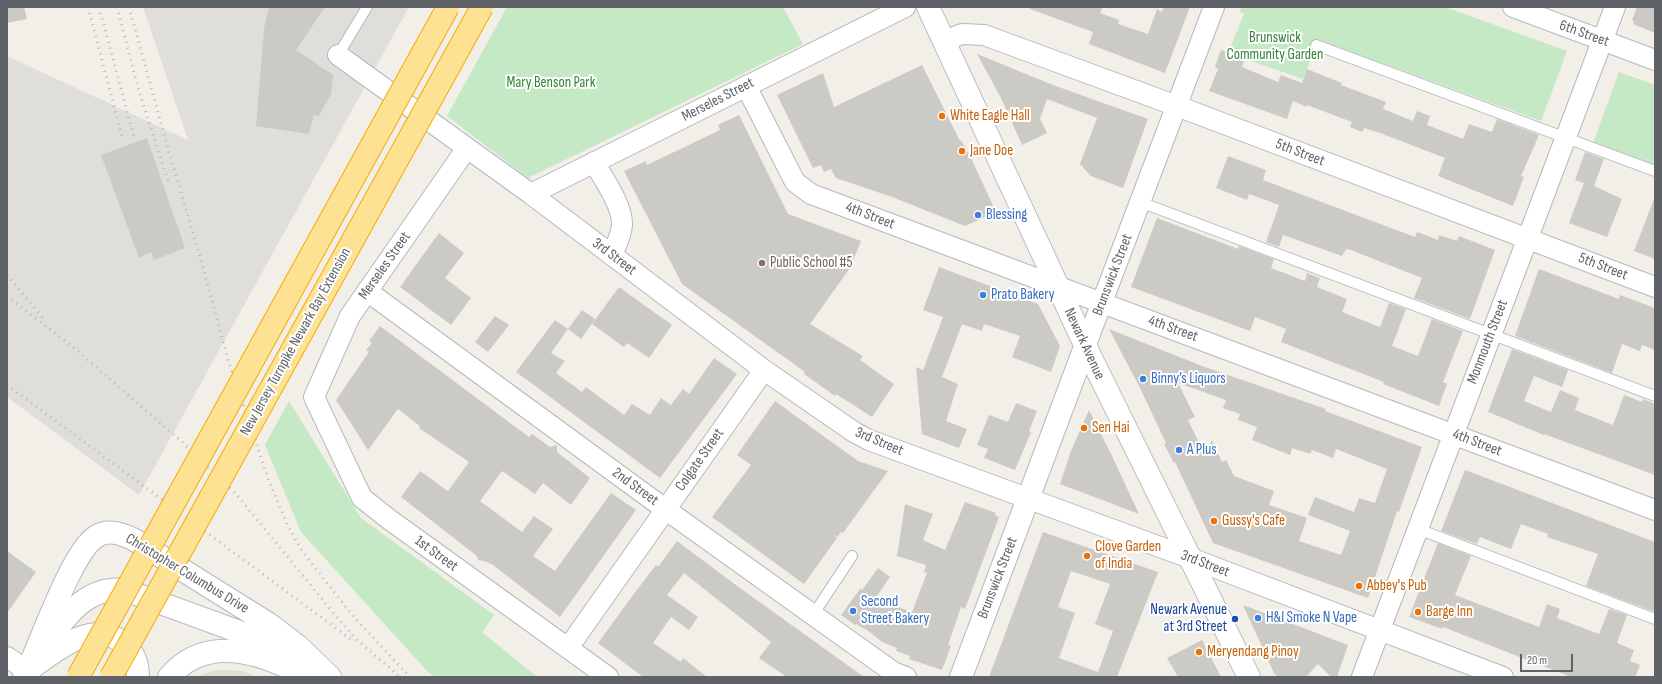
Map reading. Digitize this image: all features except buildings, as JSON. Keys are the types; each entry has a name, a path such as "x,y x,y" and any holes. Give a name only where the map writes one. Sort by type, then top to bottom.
{"highway":[{"name":"New Jersey Turnpike Newark Bay Extension","path":"78,677 448,7"},
{"name":"New Jersey Turnpike Newark Bay Extension","path":"111,677 482,7"}],"main road":[{"name":"Newark Avenue","path":"928,7 1085,347 1249,677"},
{"name":"Brunswick Street","path":"961,677 1085,347"},
{"name":"Christopher Columbus Drive","path":"25,674 61,591 77,561 90,541 97,536 110,532 121,534 133,539 269,624 299,647 330,677"},
{"name":"Christopher Columbus Drive","path":"25,674 47,641 71,612 89,597 107,590 116,589 125,590 267,642 288,653 324,677"},
{"path":"25,674 61,648 78,639 99,634 117,639 131,652 136,662 138,677"},
{"path":"168,677 175,669 200,655 227,650 256,654 273,660 308,677"}],"street":[{"name":"Merseles Street","path":"531,194 905,7"},
{"name":"Brunswick Street","path":"1085,347 1214,7"},
{"name":"6th Street","path":"1513,7 1655,60"},
{"name":"Monmouth Street","path":"1362,677 1615,7"},
{"name":"5th Street","path":"944,41 962,34 984,35 1655,287"},
{"name":"3rd Street","path":"338,55 531,194 764,370 854,432 869,440 1190,558 1503,677"},
{"name":"4th Street","path":"746,86 795,182 811,194 1655,510"},
{"name":"Merseles Street","path":"316,391 350,316 467,148"},
{"path":"594,162 618,207 622,223 620,237 612,255"},
{"name":"2nd Street","path":"367,291 665,510 893,672 906,677"},
{"name":"Colgate Street","path":"568,648 764,370"},
{"name":"1st Street","path":"316,391 314,397 362,498 390,520 608,677"},
{"path":"7,657 25,674"}],"lane":[{"path":"338,55 367,7"},
{"path":"1316,44 1655,171"},
{"path":"1140,202 1655,396"},
{"path":"1418,529 1655,619"},
{"path":"813,615 852,556"}],"shaded area":[{"path":"143,7 409,7 139,495 7,397 7,56 188,140"},
{"path":"212,671 243,671 255,677 196,677"}],"green space":[{"name":"Mary Benson Park","path":"507,7 783,7 803,44 528,178 447,116"},
{"name":"Brunswick Community Garden","path":"1241,7 1445,7 1567,51 1541,121 1318,40 1303,79 1228,53 1244,14 1256,18 1240,12"},
{"path":"1619,72 1655,85 1655,169 1592,146"},
{"path":"289,401 361,518 494,615 482,632 537,677 436,677 428,672 301,532 265,445"}],"railway":[{"path":"88,7 123,140"},
{"path":"99,7 134,137"},
{"path":"117,7 138,88 168,181"},
{"path":"129,7 229,363 270,484 288,526 302,551 353,616 410,677"},
{"path":"7,275 43,318"},
{"path":"7,296 73,347 181,441 237,495 356,639 400,677"},
{"path":"7,385 352,640"}],"place":[{"name":"White Eagle Hall","path":"942,116"},
{"name":"Jane Doe","path":"962,151"},
{"name":"Blessing","path":"978,215"},
{"name":"Public School #5","path":"762,263"},
{"name":"Prato Bakery","path":"983,295"},
{"name":"Binny’s Liquors","path":"1143,379"},
{"name":"Sen Hai","path":"1084,428"},
{"name":"A Plus","path":"1179,450"},
{"name":"Gussy's Cafe","path":"1214,521"},
{"name":"Clove Garden of India","path":"1087,556"},
{"name":"Abbey's Pub","path":"1359,586"},
{"name":"Second Street Bakery","path":"853,611"},
{"name":"Barge Inn","path":"1418,612"},
{"name":"H&I Smoke N Vape","path":"1258,618"},
{"name":"Newark Avenue at 3rd Street","path":"1235,619"},
{"name":"Meryendang Pinoy","path":"1199,652"}]}
